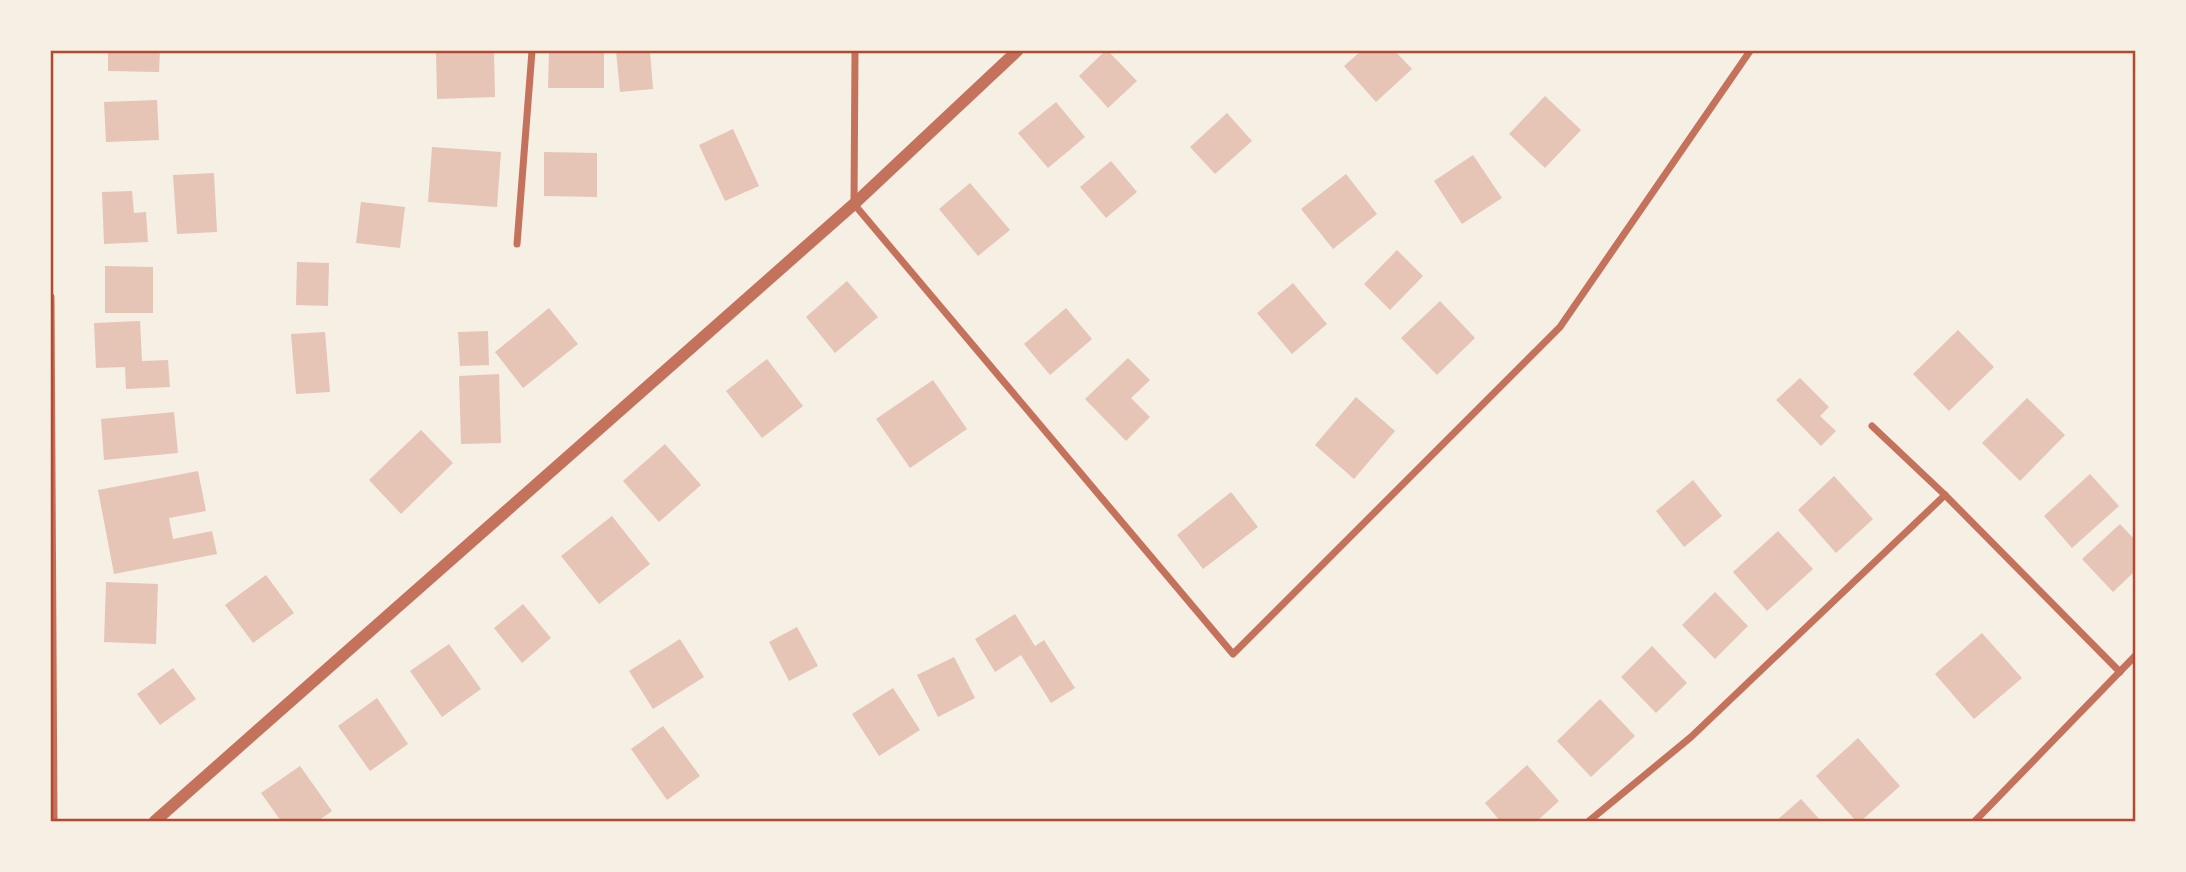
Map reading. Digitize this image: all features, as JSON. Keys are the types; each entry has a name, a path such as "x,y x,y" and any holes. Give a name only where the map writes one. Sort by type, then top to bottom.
{"street":[{"path":"517,244 532,51"},
{"path":"855,51 854,204 1233,654 1560,327 1750,51"},
{"path":"155,821 854,204 1017,51"},
{"path":"51,297 54,821"},
{"path":"1872,426 1945,495 2120,672"},
{"path":"1589,821 1691,737 1945,495"},
{"path":"1975,821 2135,656"}],"building":[{"path":"108,51 160,51 159,72 108,71"},
{"path":"436,51 494,51 495,97 437,99"},
{"path":"549,51 604,51 604,88 548,88"},
{"path":"616,51 650,51 653,89 620,92"},
{"path":"1105,51 1137,81 1108,108 1079,76"},
{"path":"1361,51 1395,51 1412,69 1376,102 1344,66"},
{"path":"1545,96 1581,130 1545,168 1509,134"},
{"path":"157,100 159,140 106,142 104,102"},
{"path":"1056,102 1085,137 1048,168 1018,133"},
{"path":"1227,113 1252,141 1215,174 1190,147"},
{"path":"733,129 759,186 725,201 699,145"},
{"path":"432,147 501,152 497,207 428,202"},
{"path":"544,152 597,153 597,197 544,196"},
{"path":"1473,155 1502,198 1462,224 1434,181"},
{"path":"1111,161 1137,192 1106,218 1080,187"},
{"path":"214,173 217,232 177,234 173,175"},
{"path":"1346,174 1377,214 1333,249 1301,209"},
{"path":"970,183 1010,230 978,256 939,209"},
{"path":"132,191 134,213 146,212 148,242 104,244 102,192"},
{"path":"361,202 405,207 400,248 356,243"},
{"path":"1397,250 1423,276 1390,310 1364,284"},
{"path":"297,262 329,263 328,306 296,305"},
{"path":"105,266 153,267 153,313 105,313"},
{"path":"847,281 878,317 835,353 806,317"},
{"path":"1293,283 1327,324 1292,354 1257,313"},
{"path":"1440,301 1475,338 1437,375 1401,338"},
{"path":"549,308 578,344 523,388 495,352"},
{"path":"1066,308 1092,339 1050,375 1024,344"},
{"path":"140,321 142,361 168,360 170,387 126,389 125,367 96,368 94,323"},
{"path":"1958,330 1994,367 1949,411 1913,374"},
{"path":"488,331 489,365 460,366 458,332"},
{"path":"325,332 330,392 296,394 291,334"},
{"path":"1128,358 1150,380 1131,398 1150,417 1126,441 1085,399"},
{"path":"767,359 803,406 762,438 726,391"},
{"path":"499,374 501,443 461,444 459,376"},
{"path":"1800,378 1829,407 1820,416 1836,431 1821,446 1776,400"},
{"path":"933,380 967,429 910,468 876,419"},
{"path":"1356,397 1395,431 1354,479 1315,445"},
{"path":"2027,398 2065,435 2020,481 1982,443"},
{"path":"174,412 178,453 104,460 101,419"},
{"path":"421,430 453,463 401,514 369,480"},
{"path":"665,444 701,485 659,522 623,481"},
{"path":"198,471 206,511 169,518 173,539 212,531 217,554 114,574 98,490"},
{"path":"2090,474 2119,506 2072,548 2044,516"},
{"path":"1834,476 1873,519 1836,553 1798,510"},
{"path":"1693,480 1722,516 1684,547 1656,511"},
{"path":"1231,492 1258,527 1203,569 1177,535"},
{"path":"612,516 650,564 599,604 561,556"},
{"path":"2120,524 2135,540 2135,571 2113,592 2082,559"},
{"path":"1778,531 1813,569 1767,611 1733,572"},
{"path":"266,575 294,613 253,643 225,605"},
{"path":"106,582 158,584 156,644 104,642"},
{"path":"1715,592 1748,626 1715,659 1682,625"},
{"path":"523,604 551,638 522,663 494,628"},
{"path":"1015,614 1035,646 1044,640 1075,688 1051,703 1021,655 995,672 975,639"},
{"path":"797,627 818,666 789,681 769,642"},
{"path":"1982,633 2022,678 1974,719 1935,674"},
{"path":"680,639 704,677 653,709 629,671"},
{"path":"449,644 481,689 442,717 410,671"},
{"path":"1652,646 1687,683 1656,713 1621,677"},
{"path":"954,657 975,698 938,717 917,675"},
{"path":"173,668 196,699 160,725 137,694"},
{"path":"893,688 920,730 879,756 852,714"},
{"path":"377,698 408,744 370,771 338,726"},
{"path":"1600,699 1635,736 1591,777 1557,741"},
{"path":"663,726 700,776 667,800 631,749"},
{"path":"1858,738 1900,786 1861,821 1856,821 1816,776"},
{"path":"1527,765 1559,801 1537,821 1500,821 1485,803"},
{"path":"300,766 332,811 318,821 281,821 261,793"},
{"path":"1801,799 1821,821 1776,821"}]}
